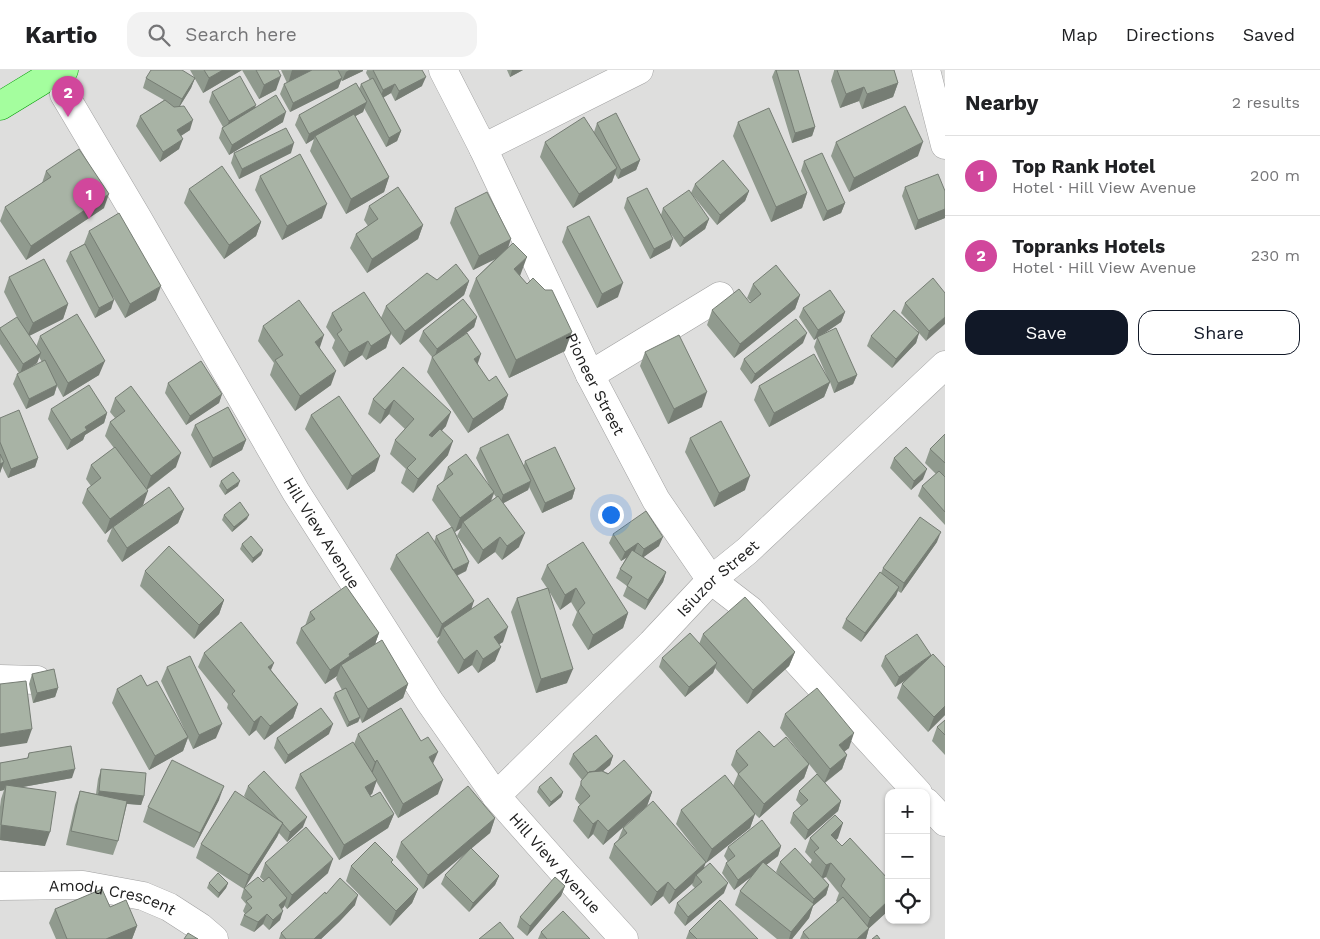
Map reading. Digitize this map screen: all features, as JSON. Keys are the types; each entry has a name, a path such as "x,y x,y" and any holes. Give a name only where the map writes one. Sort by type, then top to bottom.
{"main road":[{"path":"0,106 54,77"}],"street":[{"name":"Pioneer Street","path":"443,70 590,375 656,500 712,580 750,610 914,789"},
{"path":"482,148 640,70"},
{"path":"926,70 945,145"},
{"name":"Hill View Avenue","path":"54,77 296,492 430,702 496,796 624,939"},
{"path":"590,375 720,296"},
{"name":"Isiuzor Street","path":"496,796 652,643 712,580 747,551 945,366"},
{"path":"0,679 37,680"},
{"path":"930,806 945,822"},
{"name":"Amodu Crescent","path":"0,886 83,885 143,896 170,907 214,939"}],"shaded area":[{"path":"0,70 945,70 945,939 0,939"}],"building":[{"path":"151,70 182,70 195,78 182,99 146,78"},
{"path":"204,70 223,70 209,78"},
{"path":"256,70 278,70 281,76 264,85"},
{"path":"312,70 338,70 342,78 293,103 284,84"},
{"path":"373,70 422,70 426,77 399,91 395,84 383,90"},
{"path":"776,70 798,70 815,127 795,133"},
{"path":"837,70 894,70 898,83 867,94 864,87 846,94"},
{"path":"240,76 256,105 229,121 212,92"},
{"path":"373,78 401,131 389,138 361,84"},
{"path":"356,83 367,102 309,134 299,115"},
{"path":"276,95 286,112 232,145 222,128"},
{"path":"165,100 174,107 184,106 193,120 177,130 183,139 163,152 140,116"},
{"path":"905,106 923,142 854,178 836,142"},
{"path":"769,108 807,193 776,207 738,122"},
{"path":"616,113 640,160 621,170 597,123"},
{"path":"354,114 389,177 351,199 315,136"},
{"path":"584,117 617,168 579,194 545,142"},
{"path":"286,128 294,143 242,169 234,153"},
{"path":"79,149 109,194 31,246 5,207 51,177 46,171"},
{"path":"822,153 845,203 827,211 804,161"},
{"path":"300,154 327,204 287,226 260,176"},
{"path":"723,160 749,191 720,215 695,184"},
{"path":"222,166 261,222 229,245 189,189"},
{"path":"938,174 945,191 945,209 918,220 905,187"},
{"path":"398,187 423,225 372,259 356,234 378,219 369,206"},
{"path":"647,188 673,239 654,249 627,198"},
{"path":"689,190 709,219 684,238 663,208"},
{"path":"487,192 511,239 479,256 455,208"},
{"path":"119,213 161,286 130,304 89,231"},
{"path":"589,216 623,283 602,294 567,227"},
{"path":"513,243 527,257 514,269 527,284 533,278 545,290 552,290 572,332 516,360 476,278"},
{"path":"85,244 114,300 99,308 70,252"},
{"path":"44,259 68,304 33,323 9,277"},
{"path":"456,264 469,281 405,331 386,306 427,273 437,280"},
{"path":"776,265 800,295 740,344 712,310 739,289 750,303 761,294 753,284"},
{"path":"933,278 945,293 945,317 929,331 905,303"},
{"path":"830,290 845,312 818,330 803,308"},
{"path":"364,292 391,333 371,346 368,341 349,352 337,334 342,330 332,313"},
{"path":"463,299 477,317 437,349 423,331"},
{"path":"299,300 324,335 315,342 336,371 300,396 275,360 283,355 263,326"},
{"path":"894,310 919,333 896,359 871,336"},
{"path":"77,314 105,361 68,383 40,336"},
{"path":"17,317 41,353 23,364 0,329"},
{"path":"796,319 807,333 755,374 744,359"},
{"path":"836,328 857,375 838,383 817,337"},
{"path":"467,333 481,354 474,359 489,381 496,376 508,395 473,419 432,357"},
{"path":"679,335 707,392 674,409 645,352"},
{"path":"814,354 830,382 774,413 759,386"},
{"path":"45,360 57,385 29,399 17,374"},
{"path":"201,361 222,394 190,416 168,383"},
{"path":"403,367 451,412 429,435 432,437 440,429 453,441 418,479 407,468 416,459 395,440 414,419 394,400 385,410 373,399"},
{"path":"89,385 107,413 85,427 87,430 71,440 51,409"},
{"path":"131,386 181,453 151,476 110,422 125,411 115,398"},
{"path":"339,396 380,456 352,476 311,415"},
{"path":"228,407 246,440 213,458 195,425"},
{"path":"19,410 38,458 11,469 0,442 0,418"},
{"path":"721,421 750,476 719,493 690,438"},
{"path":"508,434 531,481 503,495 480,448"},
{"path":"945,434 945,463 930,449"},
{"path":"115,447 148,491 110,519 87,489 101,478 91,465"},
{"path":"555,447 575,489 545,503 525,461"},
{"path":"906,447 927,469 914,481 894,458"},
{"path":"0,454 4,462 0,464"},
{"path":"466,454 494,492 460,518 437,486 453,474 448,467"},
{"path":"939,471 945,477 945,512 922,486"},
{"path":"233,472 240,481 227,490 221,481"},
{"path":"169,487 184,509 127,548 113,527"},
{"path":"498,496 525,533 507,546 500,537 483,550 463,522"},
{"path":"240,502 249,515 234,527 224,515"},
{"path":"646,511 663,537 644,549 638,543 625,552 613,534"},
{"path":"920,517 941,532 904,583 883,568"},
{"path":"452,527 469,562 453,570 436,536"},
{"path":"428,532 474,601 442,624 396,555"},
{"path":"251,536 263,550 253,558 242,544"},
{"path":"583,542 628,613 593,635 578,611 585,603 576,588 565,595 547,565"},
{"path":"169,546 224,600 199,625 145,571"},
{"path":"632,550 666,572 648,600 627,586 632,577 620,569"},
{"path":"880,572 899,587 865,633 846,619"},
{"path":"346,586 379,633 330,670 301,628 315,619 310,612"},
{"path":"548,588 573,669 541,679 517,598"},
{"path":"745,597 795,652 753,690 703,634"},
{"path":"488,598 508,627 494,637 501,647 483,659 477,650 464,660 443,628"},
{"path":"241,622 274,663 268,667 298,704 270,726 261,716 254,722 232,694 235,691 204,653"},
{"path":"690,633 717,663 689,687 662,658"},
{"path":"917,634 931,655 899,677 885,656"},
{"path":"382,640 408,684 368,709 341,665"},
{"path":"933,654 945,667 945,706 934,717 902,684"},
{"path":"190,656 222,724 199,735 167,667"},
{"path":"54,669 58,688 37,693 32,674"},
{"path":"141,675 147,686 157,681 188,737 155,756 117,689"},
{"path":"26,681 32,729 0,734 0,684"},
{"path":"346,688 360,717 349,722 335,693"},
{"path":"817,688 854,733 839,745 847,755 830,769 785,714"},
{"path":"321,708 333,724 288,755 277,738"},
{"path":"401,708 421,741 428,737 438,752 429,757 443,780 403,804 377,760 375,762 358,734"},
{"path":"945,720 945,735 937,727"},
{"path":"759,731 774,747 786,737 809,764 764,804 738,774 748,765 736,751"},
{"path":"596,735 613,756 595,771 588,773 573,754"},
{"path":"353,742 377,780 365,787 371,797 380,792 394,814 344,845 300,774"},
{"path":"71,746 75,769 0,782 0,763 28,758 29,753"},
{"path":"172,760 224,786 200,833 148,807"},
{"path":"624,760 652,792 608,831 598,820 593,824 578,807 590,796 581,785 581,781 589,772 602,771 608,774"},
{"path":"101,769 146,773 144,796 99,791"},
{"path":"264,771 307,817 290,832 248,786"},
{"path":"817,774 841,801 808,830 793,813 808,800 799,791"},
{"path":"725,775 755,814 712,849 681,810"},
{"path":"551,777 563,792 551,802 539,787"},
{"path":"6,785 56,792 50,832 1,825"},
{"path":"468,786 495,818 428,875 401,842"},
{"path":"80,791 127,801 118,841 71,831"},
{"path":"235,791 283,823 249,875 201,844"},
{"path":"653,801 706,862 675,890 668,882 657,892 614,844 627,833 623,828"},
{"path":"835,815 843,823 831,835 842,846 850,838 885,876 885,904 870,918 841,886 845,879 831,863 826,865 814,852 819,848 810,838"},
{"path":"762,820 781,846 738,880 726,863 735,856 728,847"},
{"path":"306,827 333,859 292,895 265,863"},
{"path":"375,842 393,860 391,862 418,889 396,911 351,866"},
{"path":"471,848 499,876 473,903 445,875"},
{"path":"795,848 829,885 814,899 780,862"},
{"path":"763,862 814,904 791,932 740,891"},
{"path":"710,863 728,883 688,917 677,903 702,882 696,875"},
{"path":"218,873 228,883 219,893 209,883"},
{"path":"258,877 263,882 269,877 287,898 279,905 283,911 273,920 267,914 258,922 244,915 252,908 246,901 252,897 244,888"},
{"path":"555,877 565,886 530,926 520,917"},
{"path":"340,878 358,895 343,912 314,939 286,939 281,933 325,892 326,894"},
{"path":"102,889 110,907 126,900 137,926 106,939 67,939 55,909"},
{"path":"843,897 869,928 857,939 809,939 803,932"},
{"path":"720,900 758,939 697,939 689,931"},
{"path":"563,911 590,939 547,939 541,932"},
{"path":"500,922 514,939 479,939"},
{"path":"188,933 198,939 184,939"},
{"path":"877,935 880,939 872,939"}],"place":[{"name":"Topranks Hotels","path":"68,117"},
{"name":"Top Rank Hotel","path":"89,219"}]}
